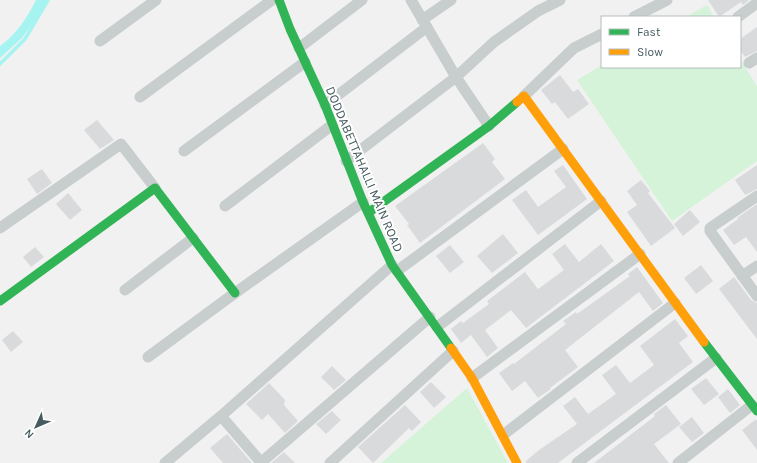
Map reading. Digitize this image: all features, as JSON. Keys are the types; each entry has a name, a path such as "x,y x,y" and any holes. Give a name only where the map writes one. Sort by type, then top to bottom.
{"street":[{"path":"100,41 156,0"},
{"path":"140,97 272,0"},
{"name":"DODDABETTAHALLI MAIN ROAD","path":"279,0 324,105 368,214 394,268 472,378 517,463"},
{"path":"299,48 362,0"},
{"path":"411,0 456,77 489,126"},
{"path":"324,105 425,24 451,0"},
{"path":"346,161 456,77 494,42 538,11 560,0"},
{"path":"636,16 667,0"},
{"path":"739,16 757,4"},
{"path":"368,214 489,126 524,96 574,48 601,34"},
{"path":"184,151 305,62"},
{"path":"524,96 675,303 755,408 678,463"},
{"path":"225,206 332,125"},
{"path":"0,228 121,144 235,293"},
{"path":"165,463 394,268 563,149"},
{"path":"0,301 155,188"},
{"path":"757,196 710,228 712,234 757,296"},
{"path":"437,327 601,201"},
{"path":"148,357 235,293 364,202"},
{"path":"125,290 194,238"},
{"path":"472,378 640,254"},
{"path":"742,276 757,266"},
{"path":"503,435 675,303"},
{"path":"221,416 259,460 262,461 430,317"},
{"path":"330,463 453,350"},
{"path":"577,463 716,358"}],"green space":[{"path":"707,5 713,16 688,16"},
{"path":"741,61 757,86 757,161 672,221 577,80 601,66 601,68 741,68"},
{"path":"467,388 508,463 381,463"}],"water":[{"path":"36,0 49,0 22,38 0,58 0,46 6,42 21,26"}],"building":[{"path":"708,0 749,0 743,5 741,2 718,16"},
{"path":"757,27 757,51 745,57 741,51 741,38"},
{"path":"560,75 573,92 578,89 589,104 568,119 555,102 552,104 541,90"},
{"path":"97,120 114,140 100,149 84,130"},
{"path":"483,143 495,159 492,162 505,179 420,243 407,225 409,224 395,206"},
{"path":"563,165 587,199 538,235 512,200 526,190 538,207 566,187 554,171"},
{"path":"757,165 757,189 745,195 735,180"},
{"path":"42,169 52,183 37,194 27,179"},
{"path":"641,180 650,191 648,193 675,228 651,246 627,212 637,205 627,191"},
{"path":"68,193 82,210 70,220 56,204"},
{"path":"757,204 757,252 746,237 734,245 723,230"},
{"path":"690,210 700,222 683,236 674,224"},
{"path":"503,234 518,253 492,273 477,256"},
{"path":"565,244 579,262 601,244 614,261 526,328 511,310 485,330 498,348 487,357 471,335 461,343 451,329 461,321 463,323 489,304 487,301 525,272 538,289 564,270 552,254"},
{"path":"450,245 464,262 450,273 436,256"},
{"path":"35,247 44,257 31,267 23,257"},
{"path":"701,265 713,281 696,294 684,278"},
{"path":"637,267 663,303 653,311 639,292 565,350 578,367 550,388 551,389 538,398 525,381 512,391 499,373 513,363 514,364 566,324 563,321 576,312 577,314 630,276 628,274"},
{"path":"734,277 751,300 757,303 757,339 719,289"},
{"path":"675,319 688,336 679,343 693,362 558,463 526,463 526,461 539,450 577,424 563,406 575,397 588,414 616,394 602,375 616,365 630,383 654,365 640,346"},
{"path":"13,331 23,342 11,352 2,340"},
{"path":"332,366 346,380 334,390 321,377"},
{"path":"706,378 719,394 704,405 691,389"},
{"path":"431,382 446,397 434,408 420,392"},
{"path":"269,383 285,400 284,405 298,421 285,433 268,414 262,420 246,404"},
{"path":"728,389 740,405 730,413 718,397"},
{"path":"405,405 421,422 412,431 409,428 373,463 358,447"},
{"path":"666,405 681,424 654,444 669,463 594,463 655,416 654,414"},
{"path":"332,411 341,420 326,434 316,424"},
{"path":"692,417 704,433 692,442 679,427"},
{"path":"757,420 757,450 742,430"},
{"path":"227,434 252,463 223,463 210,448"},
{"path":"284,452 295,463 271,463"}],"waterway":[{"path":"0,64 25,39 48,0"}],"traffic: fast":[{"path":"279,0 290,29 325,105 363,202 392,265 451,348"},
{"path":"368,213 489,126 517,102"},
{"path":"0,301 155,188 235,293"},
{"path":"704,342 757,411"}],"traffic: slow":[{"path":"517,102 524,96 704,342"},
{"path":"451,348 472,378 517,463"}]}
